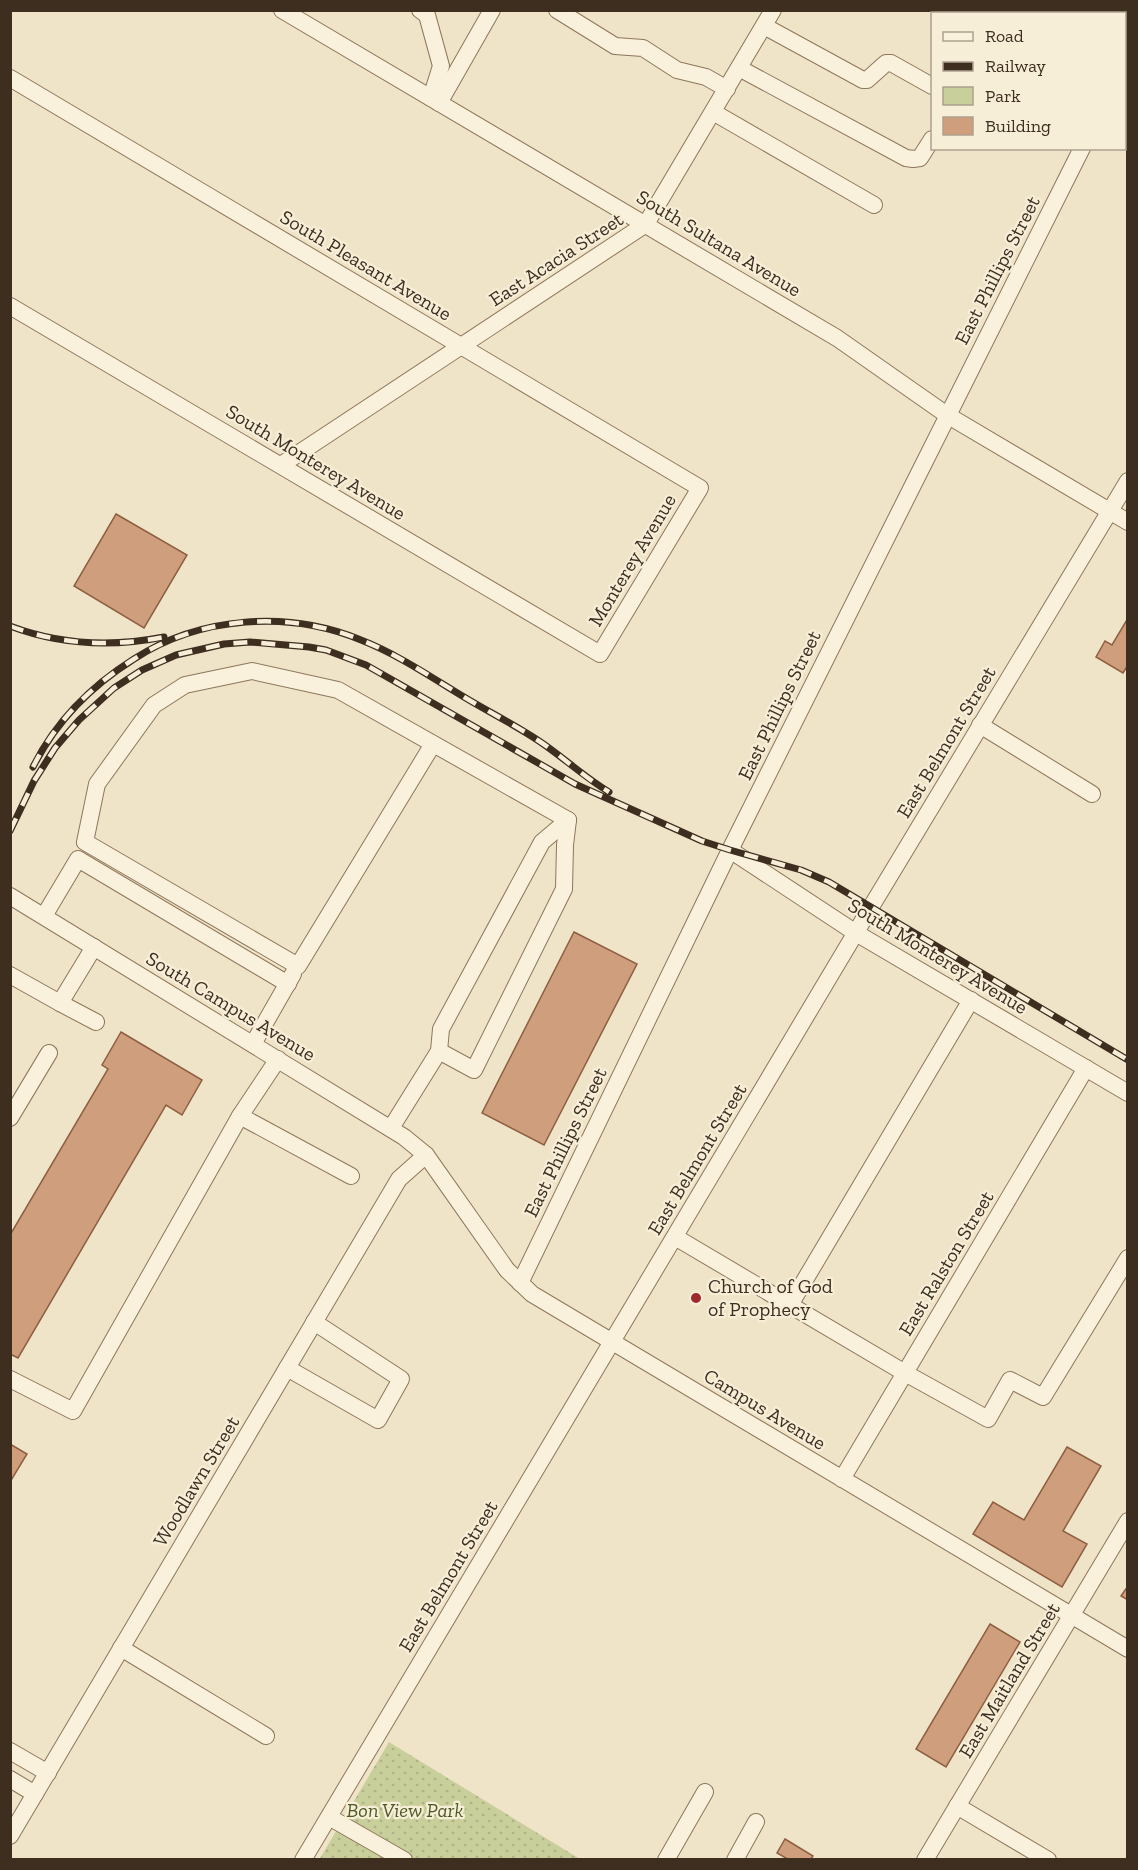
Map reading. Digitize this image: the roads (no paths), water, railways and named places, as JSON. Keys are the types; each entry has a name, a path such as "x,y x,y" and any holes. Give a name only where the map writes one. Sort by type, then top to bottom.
{"street":[{"name":"South Sultana Avenue","path":"282,10 837,338 947,415 1128,522"},
{"path":"420,10 427,15 441,66 435,100"},
{"path":"435,100 492,10"},
{"path":"557,10 615,45 643,48 677,70 706,77 727,89"},
{"name":"East Acacia Street","path":"281,465 646,224 773,10"},
{"path":"764,26 863,80 867,80 886,63 891,63 931,85"},
{"path":"739,68 906,158 920,158 931,142"},
{"name":"South Pleasant Avenue","path":"10,78 700,488"},
{"path":"712,112 874,205"},
{"name":"East Phillips Street","path":"520,1283 730,850 1081,150"},
{"name":"South Monterey Avenue","path":"10,306 600,654"},
{"name":"East Belmont Street","path":"303,1860 1128,481"},
{"name":"Monterey Avenue","path":"600,654 700,488"},
{"path":"44,916 78,859 85,842 97,784 154,705 184,685 252,671 338,690 568,820"},
{"path":"980,725 1092,794"},
{"path":"253,1044 433,744"},
{"path":"439,1052 474,1070 564,889 568,820"},
{"path":"391,1128 439,1052 441,1029 542,842 568,820"},
{"path":"85,842 298,966"},
{"name":"South Monterey Avenue","path":"730,850 856,933 1128,1093"},
{"path":"78,859 288,984"},
{"name":"South Campus Avenue","path":"10,896 391,1128 426,1155"},
{"path":"60,1003 94,947"},
{"path":"10,975 96,1022"},
{"path":"790,1305 971,1000"},
{"path":"10,1118 49,1053"},
{"path":"10,1379 73,1411 240,1116 278,1059"},
{"name":"East Ralston Street","path":"842,1479 1086,1068"},
{"path":"240,1116 351,1176"},
{"name":"Campus Avenue","path":"426,1155 507,1270 532,1294 1128,1649"},
{"name":"Woodlawn Street","path":"10,1836 399,1179 426,1155"},
{"path":"675,1237 904,1373 988,1419 1010,1380 1043,1397 1128,1257"},
{"path":"287,1368 378,1420 401,1378 314,1322"},
{"name":"East Maitland Street","path":"925,1860 1128,1521"},
{"path":"121,1648 266,1736"},
{"path":"10,1751 48,1773"},
{"path":"10,1779 35,1794"},
{"path":"666,1860 705,1792"},
{"path":"957,1806 1048,1860"},
{"path":"328,1817 404,1860"},
{"path":"735,1860 756,1822"}],"railway":[{"path":"33,767 52,735 76,706 103,681 134,659 187,634 216,626 275,621 333,630 388,652 530,735 609,792"},
{"path":"10,626 48,637 86,642 125,642 164,637"},
{"path":"10,831 34,781 55,748 79,720 114,688 142,670 176,655 224,644 250,642 326,650 366,665 575,784 702,841 801,870 829,882 1128,1060"}],"place":[{"name":"Church of God of Prophecy","path":"696,1298"}],"park label":[{"name":"Bon View Park","path":"405,1810"}]}
